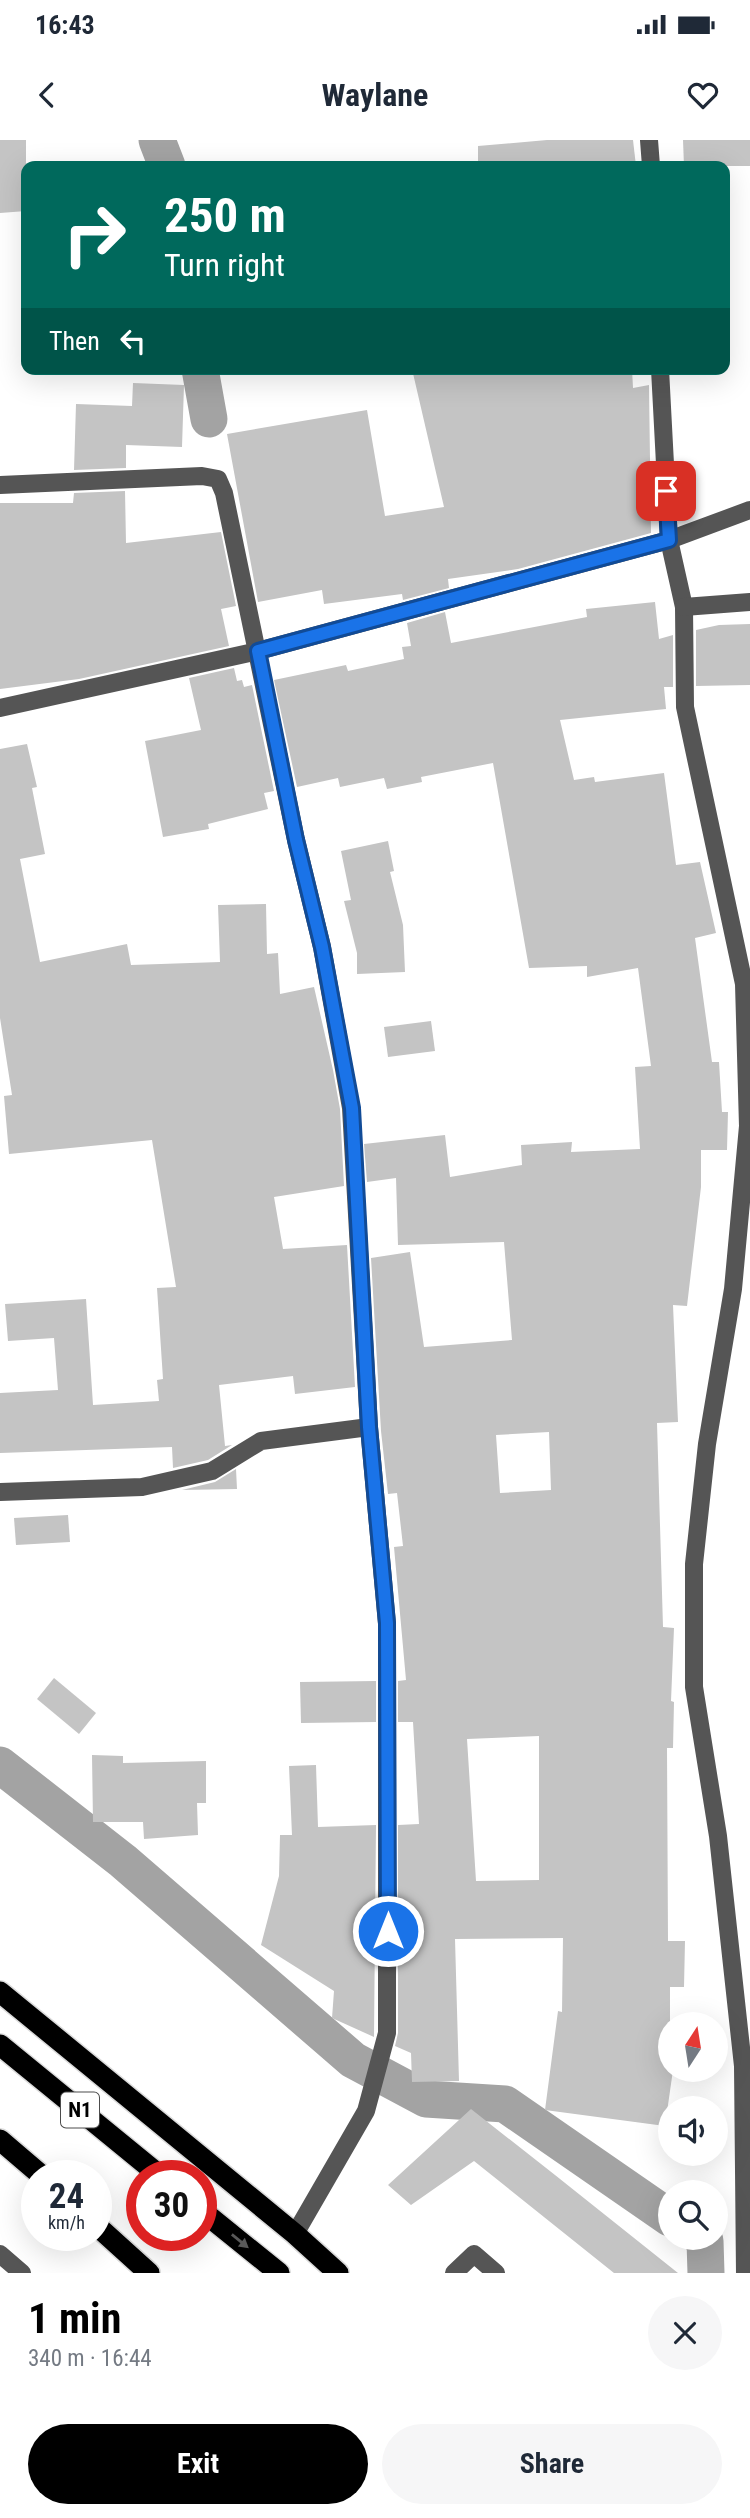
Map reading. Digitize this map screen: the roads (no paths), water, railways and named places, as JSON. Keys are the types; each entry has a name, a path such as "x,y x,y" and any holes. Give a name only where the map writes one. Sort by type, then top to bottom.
{"highway":[{"path":"0,1992 295,2234 338,2273"},
{"name":"N1","path":"0,2045 141,2160"},
{"path":"0,2140 23,2160"},
{"path":"217,2223 279,2273"},
{"path":"112,2239 149,2273"}],"street":[{"path":"649,140 651,161"},
{"path":"660,375 669,540 684,607 685,707 744,984 748,1126 733,1289 707,1444 694,1564 694,1687 718,1836 743,2066 745,2273"},
{"path":"0,485 202,476 218,479 224,493 296,840 322,947 352,1108 369,1427 387,1623 387,2033 366,2111 295,2234"},
{"path":"0,708 258,651 669,540 750,510"},
{"path":"684,607 750,602"},
{"path":"0,1492 142,1487 212,1471 261,1441 369,1427"},
{"path":"0,2254 22,2273"},
{"path":"454,2273 474,2254 496,2273"}],"waterway":[{"path":"157,140 165,161"},
{"path":"201,375 209,419"},
{"path":"0,1765 123,1861 353,2060 426,2099 505,2104 658,2210"},
{"path":"705,2250 706,2273"}]}
